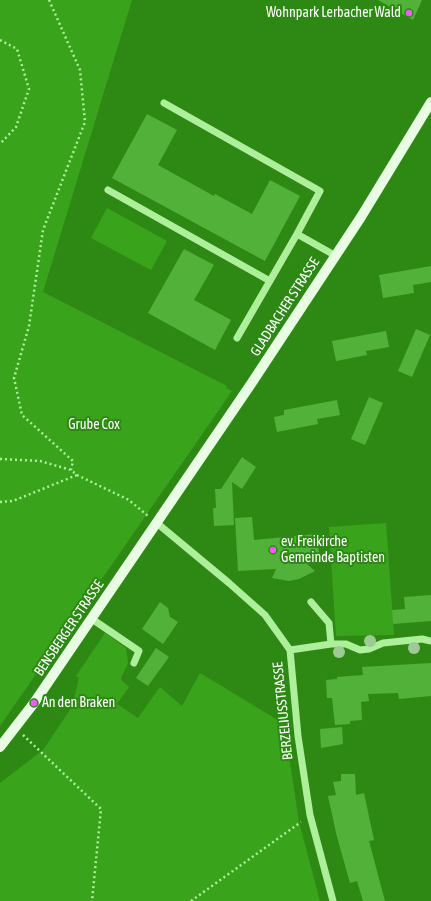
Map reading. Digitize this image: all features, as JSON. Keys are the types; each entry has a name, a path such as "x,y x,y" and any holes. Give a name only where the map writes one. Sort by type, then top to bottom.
{"main road":[{"name":"GLADBACHER STRASSE","path":"158,524 336,256 397,160 431,102"},
{"name":"BENSBERGER STRASSE","path":"0,747 16,728 158,524"}],"street":[{"path":"164,104 320,191 237,338"},
{"path":"108,190 270,281"},
{"path":"297,234 336,256"},
{"name":"BERZELIUSSTRASSE","path":"158,524 265,615 290,650 298,736 310,815 333,901"},
{"path":"311,602 329,623 331,644"},
{"path":"92,619 139,651 134,663"},
{"path":"290,650 331,644 346,644 360,650 369,649 383,643 422,639 431,641"}],"path":[{"path":"49,0 80,70 85,122 43,230 29,326 14,378 22,415 72,461 71,470"},
{"path":"0,40 17,49 29,89 16,127 0,144"},
{"path":"0,459 40,461 71,470 77,475 129,500 158,524"},
{"path":"0,502 13,501 77,475"},
{"path":"16,728 101,809 92,901"},
{"path":"191,901 310,815"}],"green space":[{"name":"Grube Cox","path":"0,0 132,0 43,292 227,386 226,388 232,391 0,726"},
{"path":"107,208 167,241 151,270 91,238"},
{"path":"386,523 394,635 336,636 329,527"},
{"path":"105,633 126,648 128,663 121,678 122,681 129,687 117,704 138,718 160,687 182,706 200,673 286,725 299,822 320,901 0,901 0,783 43,750 72,707 79,678 76,676"}],"building":[{"name":"Wohnpark Lerbacher Wald","path":"378,0 422,0 413,20"},
{"path":"147,114 177,130 158,165 214,196 215,194 252,214 270,180 300,196 265,261 112,178"},
{"path":"184,249 214,265 194,300 231,320 215,350 148,313"},
{"path":"431,266 431,282 413,285 414,293 383,298 379,275"},
{"path":"416,329 430,335 412,377 398,371"},
{"path":"386,331 389,347 366,351 367,355 336,361 332,341"},
{"path":"369,397 383,403 365,445 351,439"},
{"path":"337,400 340,415 317,419 318,424 277,432 274,417 284,415 284,410"},
{"path":"242,457 256,467 242,489 232,482 234,525 214,526 213,508 216,508 215,489 221,489"},
{"path":"252,517 254,540 317,534 319,555 298,556 315,571 299,579 289,581 272,578 276,569 238,571 235,518"},
{"path":"431,595 431,621 393,624 392,610 405,609 404,597"},
{"path":"160,602 168,608 170,617 178,622 163,644 142,629"},
{"path":"156,648 169,657 148,686 136,678"},
{"path":"431,663 431,696 399,699 398,693 368,694 369,701 361,702 362,720 350,721 350,724 335,725 332,698 327,698 326,680 337,679 337,677 363,675 362,667"},
{"path":"342,727 343,744 321,748 320,729"},
{"path":"341,774 355,774 356,795 364,793 374,840 369,841 385,901 363,901 357,881 350,883 337,837 328,796 336,795 333,782 341,781"}],"place":[{"name":"Wohnpark Lerbacher Wald","path":"409,13"},
{"name":"ev. Freikirche Gemeinde Baptisten","path":"273,550"},
{"name":"An den Braken","path":"34,703"}]}
